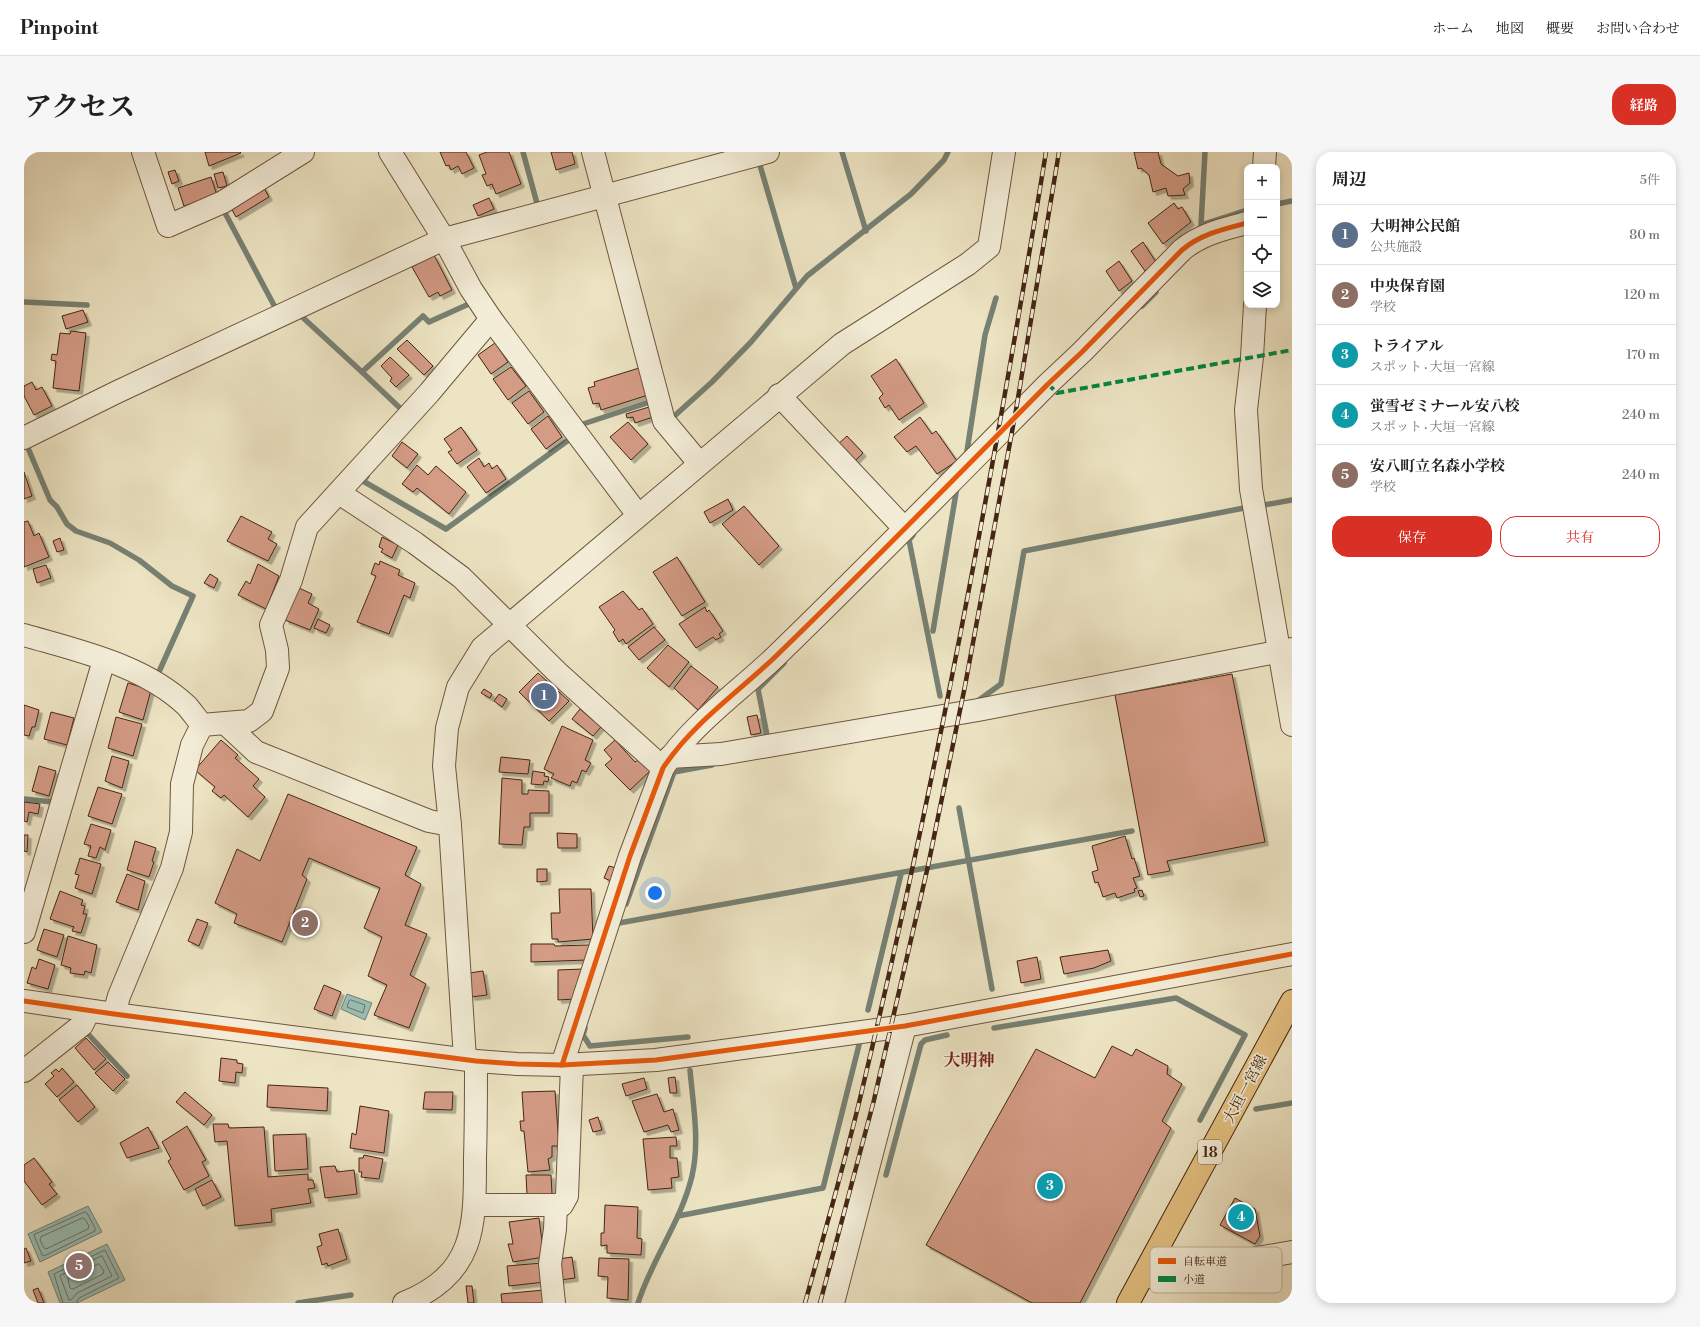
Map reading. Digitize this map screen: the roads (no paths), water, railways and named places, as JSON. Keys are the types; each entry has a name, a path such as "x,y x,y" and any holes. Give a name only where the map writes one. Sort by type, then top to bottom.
{"main road":[{"name":"大垣一宮線","path":"1159,1247 1292,1000"},
{"name":"大垣一宮線","path":"1128,1303 1150,1263"}],"street":[{"path":"142,152 168,226 223,202 303,152"},
{"path":"390,152 444,239 471,289 491,319 638,515"},
{"path":"593,152 664,421 699,463"},
{"path":"24,438 117,392 444,239 768,152"},
{"path":"404,1303 423,1295 441,1283 455,1268 472,1230 475,1205 471,1060 444,766 447,728 458,687 482,648 779,396 842,344 968,264 989,247 1004,152"},
{"path":"1264,164 1265,152"},
{"path":"475,1205 562,1205 567,1196 567,1065 630,856 667,763 697,729 773,658 1082,352 1182,250 1192,241 1208,234 1244,224"},
{"path":"1255,308 1252,357 1246,410 1251,489 1285,650 1292,725"},
{"path":"202,726 248,721 262,712 278,668 271,625 291,580 307,527 429,393 491,319"},
{"path":"779,396 904,528"},
{"path":"339,493 415,543 461,577 559,674 667,763 978,710 1285,650"},
{"path":"24,635 104,660 140,674 164,688 187,707 202,726"},
{"path":"24,932 104,660"},
{"path":"226,724 256,752 429,821 450,825"},
{"path":"114,1014 119,996 172,868 181,832 182,784 192,745 202,726"},
{"path":"24,1001 89,1011 471,1060 517,1064 567,1065 656,1060 905,1026 1292,954"},
{"path":"24,1071 82,1025 89,1011"},
{"path":"833,1303 905,1026"},
{"path":"554,1303 550,1264 555,1229 556,1205"},
{"path":"1282,1254 1292,1252"},
{"path":"1142,1278 1150,1277"}],"water":[{"path":"347,994 372,1003 365,1020 341,1009"},
{"path":"88,1206 102,1232 40,1262 28,1234"},
{"path":"107,1244 125,1280 77,1303 60,1303 48,1272"}],"waterway":[{"path":"523,152 538,207"},
{"path":"842,152 866,231"},
{"path":"671,419 712,382 751,342 807,276 911,194 944,160 948,152"},
{"path":"1205,152 1201,225 1244,211"},
{"path":"759,162 796,288"},
{"path":"1280,203 1292,201"},
{"path":"220,212 224,211 276,309"},
{"path":"1142,306 1156,292"},
{"path":"967,451 985,335 996,298"},
{"path":"299,314 362,372 423,316 429,322 471,303 470,301"},
{"path":"24,302 87,305"},
{"path":"362,372 401,409"},
{"path":"580,425 650,402 651,406"},
{"path":"367,476 363,481 446,529 570,439"},
{"path":"28,448 50,500 57,507 67,524 76,531 110,543 139,560 172,586 193,596 158,674"},
{"path":"933,631 957,487"},
{"path":"1264,505 1292,500"},
{"path":"979,700 1001,684 1024,551 1244,508"},
{"path":"913,535 909,540 940,696"},
{"path":"767,735 758,689 784,663"},
{"path":"626,904 674,772 712,765"},
{"path":"24,799 53,802"},
{"path":"959,808 992,989"},
{"path":"619,923 1132,831"},
{"path":"868,1010 901,874"},
{"path":"994,1028 1176,998 1245,1035 1200,1120"},
{"path":"585,1028 583,1035 590,1046 688,1037"},
{"path":"88,1034 127,1076"},
{"path":"886,1175 921,1044 925,1040 947,1035"},
{"path":"678,1216 823,1188 859,1045"},
{"path":"638,1303 651,1271 681,1209 692,1176 696,1136 690,1070"},
{"path":"1256,1109 1292,1103"},
{"path":"298,1303 351,1295"}],"railway":[{"path":"805,1303 856,1113 916,854 985,504 1027,269 1046,152"},
{"path":"820,1303 874,1100 928,866 965,686 1016,410 1059,152"}],"place":[{"name":"大明神公民館","path":"544,696"},
{"name":"中央保育園","path":"305,923"},
{"name":"トライアル","path":"1050,1186"},
{"name":"蛍雪ゼミナール安八校","path":"1241,1217"},
{"name":"安八町立名森小学校","path":"79,1266"}],"district":[{"name":"大明神","path":"969,1060"}]}
